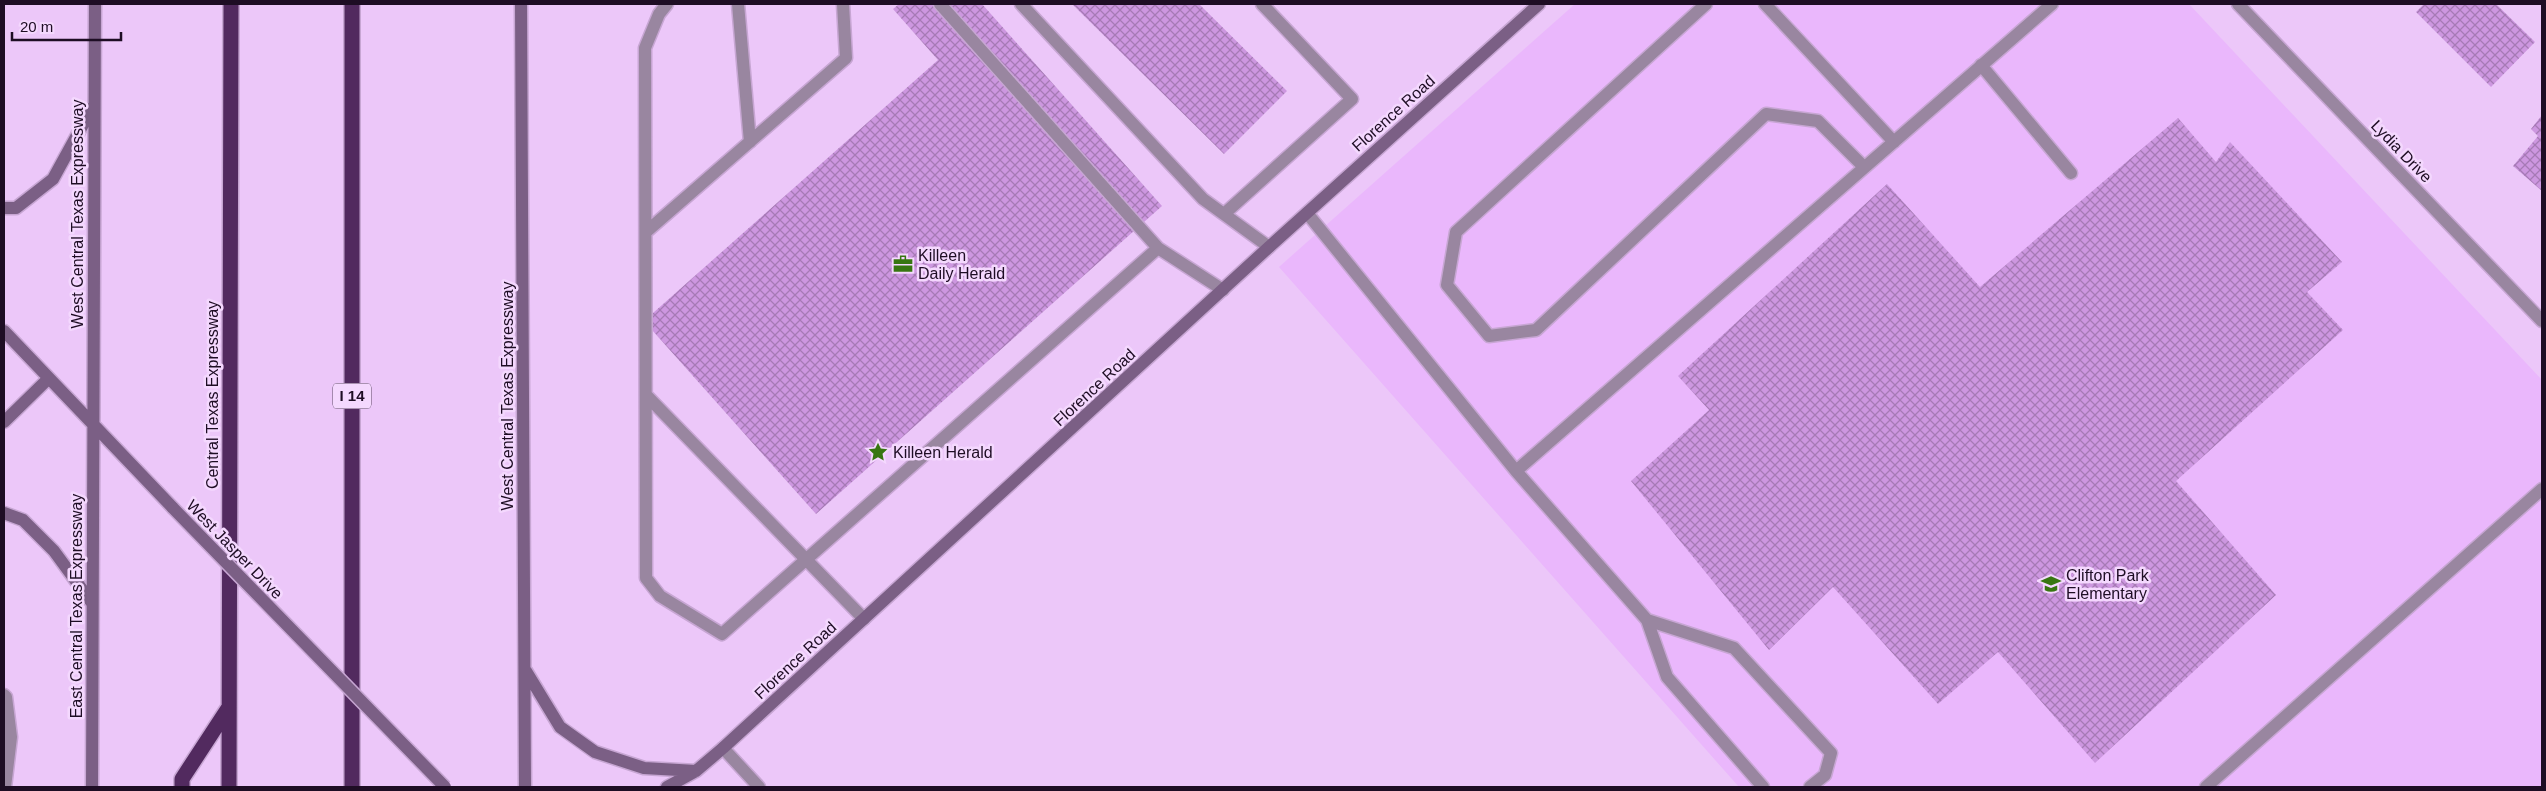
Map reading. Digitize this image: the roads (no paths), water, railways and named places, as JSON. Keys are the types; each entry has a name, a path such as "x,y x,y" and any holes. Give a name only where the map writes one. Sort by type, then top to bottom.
{"highway":[{"name":"Central Texas Expressway","path":"229,787 231,4"},
{"name":"I 14","path":"352,4 352,787"},
{"path":"182,787 182,779 229,707"}],"main road":[{"name":"West Central Texas Expressway","path":"93,425 93,106 95,4"},
{"name":"West Central Texas Expressway","path":"521,4 525,787"},
{"name":"Florence Road","path":"667,787 696,771 723,748 1307,213 1539,4"},
{"path":"4,208 16,208 53,179 93,106"},
{"name":"West Jasper Drive","path":"4,331 173,508 445,787"},
{"path":"4,422 49,378"},
{"name":"East Central Texas Expressway","path":"92,787 93,425"},
{"path":"4,513 23,520 54,551 92,603"},
{"path":"525,670 560,727 595,752 644,768 696,771"}],"street":[{"path":"667,4 659,14 645,48 646,578 660,596 722,634 1158,248"},
{"path":"738,4 750,142"},
{"path":"646,232 846,58 842,4"},
{"path":"940,4 1158,248 1224,290"},
{"path":"1022,4 1203,199 1269,248"},
{"path":"1224,214 1352,99 1262,4"},
{"path":"1706,4 1456,232 1447,285 1489,336 1536,330 1766,114 1818,121 1864,167"},
{"path":"1765,4 1894,142"},
{"path":"1516,471 2052,4"},
{"name":"Lydia Drive","path":"2238,4 2542,320"},
{"path":"1981,65 2071,173"},
{"path":"1307,213 1516,471 1647,620 1666,677 1762,787"},
{"path":"646,395 807,558 864,619"},
{"path":"2206,787 2542,489"},
{"path":"1647,620 1734,648 1831,753 1825,775 1810,787"},
{"path":"4,695 6,697 11,737 5,787"},
{"path":"723,748 759,787"}],"place":[{"name":"Killeen Daily Herald","path":"903,264"},
{"name":"Killeen Herald","path":"878,452"},
{"name":"Clifton Park Elementary","path":"2051,584"}]}
